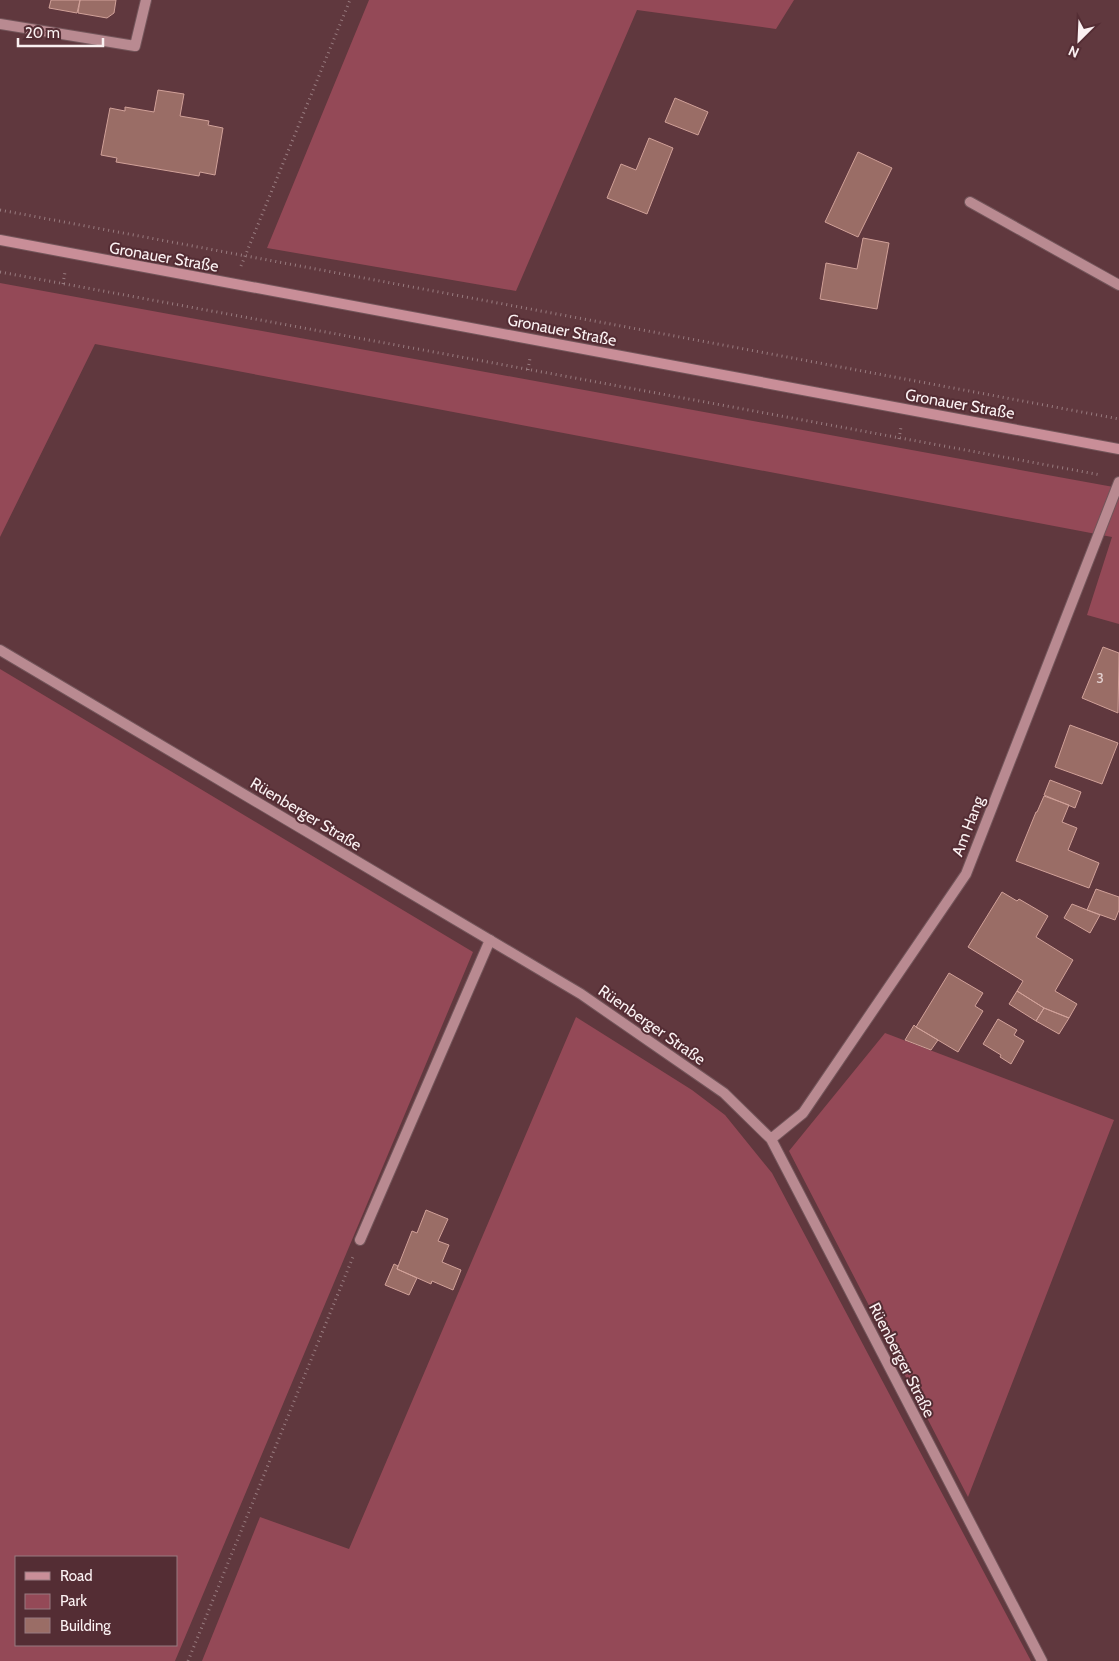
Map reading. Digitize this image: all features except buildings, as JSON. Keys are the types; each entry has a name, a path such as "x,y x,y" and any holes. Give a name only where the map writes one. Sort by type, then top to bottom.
{"main road":[{"name":"Gronauer Straße","path":"0,240 1119,449"}],"street":[{"path":"0,24 135,46 146,0"},
{"path":"970,202 1119,285"},
{"name":"Am Hang","path":"771,1139 803,1113 966,874 1119,482"},
{"name":"Rüenberger Straße","path":"0,650 581,994 724,1094 771,1139 1042,1661"},
{"path":"360,1240 490,940"}],"path":[{"path":"234,285 350,0"},
{"path":"0,210 1119,418"},
{"path":"0,272 1109,477"},
{"path":"188,1661 360,1240"}],"green space":[{"path":"369,0 794,0 776,29 637,10 516,291 267,248"},
{"path":"0,283 1119,488 1119,624 1087,615 1112,537 95,344 0,537"},
{"path":"0,669 473,952 175,1661 0,1661"},
{"path":"576,1017 692,1090 725,1115 772,1173 1031,1661 202,1661 260,1517 349,1549"},
{"path":"885,1033 1114,1120 968,1497 789,1151"}]}
